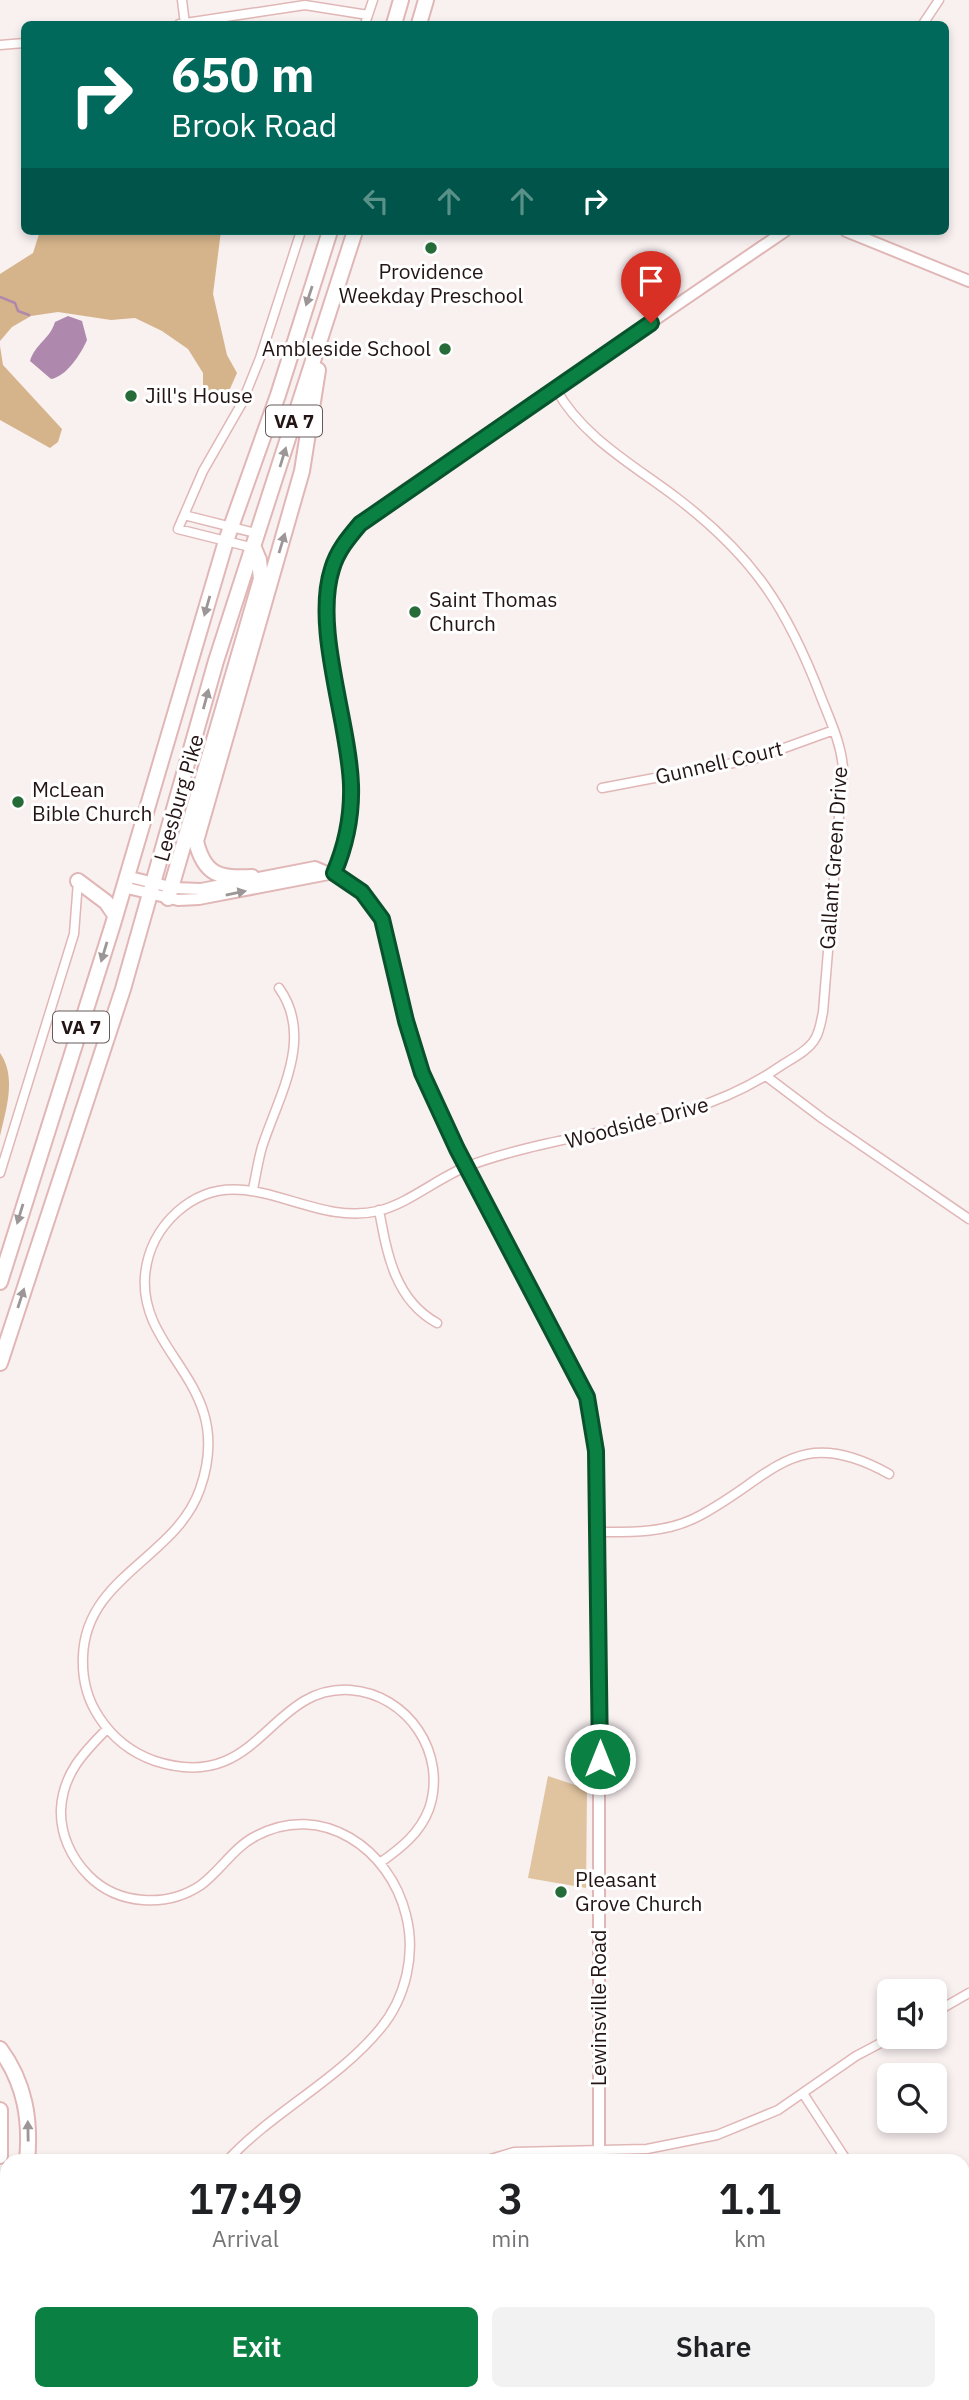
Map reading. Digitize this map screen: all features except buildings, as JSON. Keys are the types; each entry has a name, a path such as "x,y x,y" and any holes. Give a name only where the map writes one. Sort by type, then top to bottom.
{"highway":[{"path":"395,21 401,0"},
{"path":"420,21 426,0"},
{"name":"Leesburg Pike","path":"0,1282 3,1262 115,915 226,541 278,395 329,235"},
{"name":"Leesburg Pike","path":"0,1363 153,888 216,661 354,235"},
{"path":"252,877 232,878 209,869 200,857 196,841 302,471 327,321"},
{"path":"169,893 261,579 259,560 254,548"},
{"path":"78,881 106,902 115,915"},
{"path":"0,2049 17,2077 25,2102 27,2154"},
{"path":"0,2110 0,2156"}],"main road":[{"path":"334,873 346,842 351,797 326,608 332,568 340,551 373,513 779,235"},
{"path":"856,235 969,281"},
{"name":"Lewinsville Road","path":"169,893 307,867 321,867 362,892 382,919 413,1047 466,1167 587,1397 596,1451 598,1532 600,2154"},
{"name":"Lewinsville Road","path":"125,882 169,893 220,897 334,873"}],"street":[{"path":"182,0 185,21"},
{"path":"366,21 373,0"},
{"path":"925,21 939,0"},
{"path":"204,21 305,5 368,15"},
{"path":"0,46 21,43"},
{"path":"254,548 178,528 203,471 242,403 260,358 300,235"},
{"name":"Gallant Green Drive","path":"556,389 579,423 715,529 756,572 800,641 840,748 844,780 821,1023 813,1042 766,1076"},
{"path":"184,515 259,534"},
{"name":"Gunnell Court","path":"602,788 754,759 834,730"},
{"path":"0,1173 74,934 78,881"},
{"path":"253,1189 262,1148 283,1095 292,1056 294,1020 287,999 279,988"},
{"path":"766,1076 823,1119 969,1219"},
{"name":"Woodside Drive","path":"379,1210 466,1167 695,1110 737,1093 766,1076"},
{"path":"381,1863 404,1845 422,1823 429,1809 434,1779 423,1736 415,1724 393,1704 363,1692 321,1693 294,1706 267,1734 242,1753 211,1764 195,1766 148,1758 127,1746 107,1729 96,1713 85,1684 83,1650 91,1618 108,1591 163,1545 187,1517 202,1485 208,1451 205,1417 200,1401 149,1311 145,1286 148,1258 162,1228 183,1207 210,1193 253,1189 327,1212 351,1214 379,1210 389,1258 400,1287 418,1309 437,1323"},
{"path":"598,1532 639,1532 675,1526 708,1510 771,1468 799,1455 844,1454 889,1474"},
{"path":"107,1729 71,1771 62,1798 61,1814 72,1855 92,1879 110,1891 145,1900 175,1897 201,1885 249,1840 285,1826 318,1825 346,1834 381,1863 402,1899 409,1932 408,1969 391,2013 368,2042 236,2154"},
{"path":"947,2005 969,1993"},
{"path":"607,2154 696,2141 757,2119 804,2095 856,2056 877,2045"},
{"path":"804,2095 842,2154"},
{"path":"507,2154 571,2154"}],"shaded area":[{"path":"39,235 220,235 213,294 227,355 237,373 225,400 203,390 203,373 188,349 162,331 135,318 111,320 58,312 31,316 12,327 0,341 0,274 33,253"},
{"path":"68,316 82,321 87,340 67,369 51,379 30,361 55,322"},
{"path":"0,346 3,365 62,429 58,442 50,448 0,420"},
{"path":"0,1053 8,1072 9,1093 0,1136"},
{"path":"548,1776 587,1789 586,1888 528,1878"}],"waterway":[{"path":"0,297 15,303 18,311 29,315"}],"place":[{"name":"Providence Weekday Preschool","path":"431,248"},
{"name":"Ambleside School","path":"445,349"},
{"name":"Jill's House","path":"131,396"},
{"name":"Saint Thomas Church","path":"415,612"},
{"name":"McLean Bible Church","path":"18,802"},
{"name":"Pleasant Grove Church","path":"561,1892"}],"route":[{"path":"600,1759 596,1451 587,1397 580,1379 546,1321 448,1132 422,1073 406,1021 382,919 362,892 334,873 346,842 351,785 326,608 332,568 348,538 360,524 408,488 651,323"}]}
